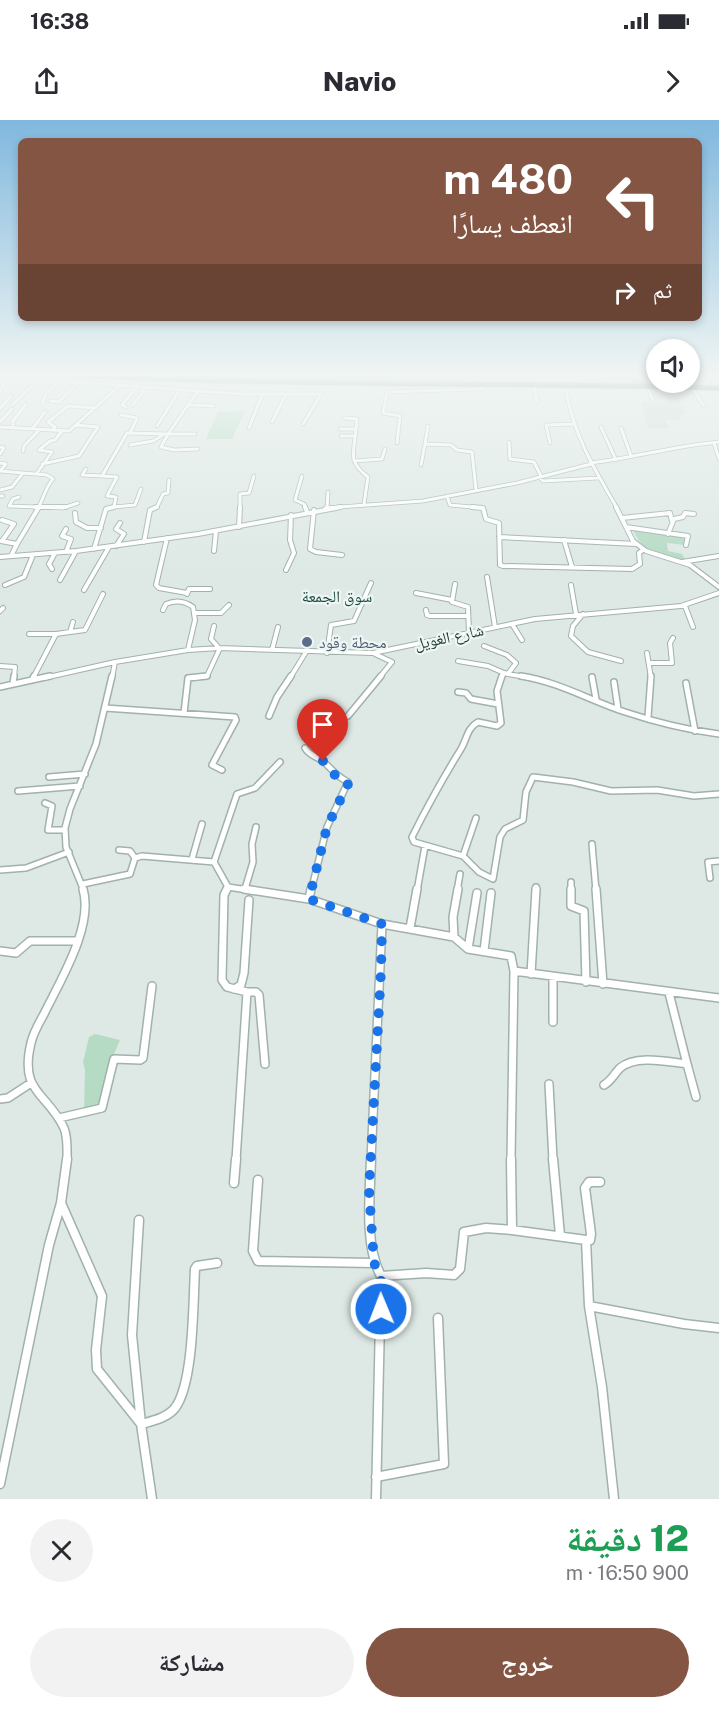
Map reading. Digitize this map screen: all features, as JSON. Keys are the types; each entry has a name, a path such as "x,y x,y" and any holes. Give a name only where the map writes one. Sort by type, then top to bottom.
{"street":[{"path":"23,451 24,446 31,438"},
{"path":"37,473 52,452 39,450 56,438"},
{"path":"42,464 79,456 91,438"},
{"path":"102,476 122,438"},
{"path":"130,445 158,438"},
{"path":"165,438 162,449 198,449"},
{"path":"356,438 354,461 356,468 368,477 364,491 364,504"},
{"path":"398,438 398,443"},
{"path":"421,465 426,438"},
{"path":"549,438 550,443"},
{"path":"580,438 598,478 636,544 643,550 682,562 698,570 719,587"},
{"path":"606,438 616,460"},
{"path":"625,438 631,456"},
{"path":"509,442 510,459 534,462 543,481 598,478"},
{"path":"0,557 76,551 144,542 239,527 327,508 423,501 678,446 716,442 719,459"},
{"path":"425,444 451,445 457,450 471,451 476,490"},
{"path":"0,447 4,448 0,454"},
{"path":"354,461 382,459 385,449"},
{"path":"0,463 6,464 0,471"},
{"path":"86,469 82,475 117,477 107,496 116,497 114,507"},
{"path":"0,471 37,473 53,479 46,487 39,509 11,556"},
{"path":"0,490 11,487 23,472"},
{"path":"302,476 295,500 304,504 308,512"},
{"path":"239,527 240,494 249,493 254,477"},
{"path":"144,542 150,510 157,507 163,494 168,492 169,480"},
{"path":"94,549 107,508 135,505 141,489"},
{"path":"327,508 328,492"},
{"path":"447,496 450,505 483,508 486,519 500,524 501,566 632,569 640,564 639,553 643,550"},
{"path":"19,497 13,499 9,506 39,509 63,508 78,503"},
{"path":"314,510 310,549 316,552 342,555"},
{"path":"75,513 76,522 87,528 100,528"},
{"path":"622,519 670,513 672,521 668,534"},
{"path":"672,521 683,517 685,513 694,514"},
{"path":"286,570 294,553 290,540 291,515"},
{"path":"2,520 14,524 1,541 17,544"},
{"path":"116,546 124,534 116,529 120,523"},
{"path":"626,527 687,536 687,545"},
{"path":"66,529 62,536 71,539 66,552"},
{"path":"214,551 216,531"},
{"path":"500,537 636,544"},
{"path":"167,538 156,585 159,588 187,593"},
{"path":"564,540 572,567"},
{"path":"126,544 126,552"},
{"path":"84,590 109,546"},
{"path":"60,580 76,551"},
{"path":"52,569 49,564 54,553"},
{"path":"5,585 23,577 33,555"},
{"path":"682,562 719,556"},
{"path":"487,577 491,597 489,610 495,627"},
{"path":"327,652 331,625 354,621 371,583"},
{"path":"452,600 455,584"},
{"path":"571,585 576,614"},
{"path":"185,602 187,593 191,589 210,588"},
{"path":"416,593 452,600 467,606 469,633"},
{"name":"شارع الغويل","path":"0,687 115,662 188,650 219,648 373,653 495,627 576,614 685,606 719,593"},
{"path":"28,634 56,634 85,630 103,594"},
{"path":"163,610 167,602 192,604 196,613 188,650"},
{"path":"196,613 221,613 230,605"},
{"path":"685,606 693,627"},
{"path":"426,610 427,615 430,616 468,616"},
{"path":"584,614 573,626 571,636 588,652 613,657 621,662"},
{"path":"70,632 73,622"},
{"path":"512,624 522,640"},
{"path":"183,712 188,678 207,676 219,648 211,639 214,626"},
{"path":"272,650 278,627"},
{"path":"32,680 56,634"},
{"path":"650,663 672,663 670,643 673,638"},
{"path":"484,646 507,655 514,660 516,665 496,686 501,723 497,726 478,722 471,726 462,747 445,772 423,814 412,837 414,842 463,856 488,878 495,878 497,846 506,828 524,820 525,800 533,777 573,782 611,791 657,790 694,796 719,794"},
{"path":"269,716 281,690 306,652"},
{"path":"348,716 392,662 373,653"},
{"path":"647,653 650,663 651,699 648,717"},
{"path":"458,660 471,665 492,666 506,674 547,680 618,709 695,731 719,734"},
{"path":"0,1484 49,1245 67,1171 67,1140 59,1118 31,1083 27,1067 31,1041 83,926 86,906 83,884 69,852 64,830 85,774 105,708 115,662"},
{"path":"0,666 15,666 13,684"},
{"path":"592,677 597,699"},
{"path":"614,682 618,709"},
{"path":"686,683 695,731"},
{"path":"458,692 466,693 471,699 498,704"},
{"path":"105,708 183,712 236,719 224,746 212,765 213,768 222,770"},
{"path":"305,748 308,753 323,761 335,775 348,782 327,827 309,899"},
{"path":"228,887 214,862 237,794 255,789 280,762"},
{"path":"49,777 85,774"},
{"path":"18,791 80,786"},
{"path":"45,803 51,805 48,830 64,830"},
{"path":"463,856 476,818"},
{"path":"192,859 202,824"},
{"path":"245,889 253,862 252,844 256,827"},
{"path":"592,844 603,984"},
{"path":"410,928 425,846"},
{"path":"119,850 130,851 135,858"},
{"path":"0,870 26,868 69,852"},
{"path":"135,858 148,855 214,862"},
{"path":"83,884 130,874 135,858"},
{"path":"710,878 708,862 719,861"},
{"path":"454,937 453,917 460,874"},
{"path":"571,882 571,906 584,911 586,982"},
{"path":"228,887 309,899 382,924 454,937 468,949 511,956 514,971 510,1116 512,1230"},
{"path":"228,887 224,895 222,980 223,984 234,989 258,993 263,1024 265,1064"},
{"path":"531,974 536,887"},
{"path":"468,949 477,893"},
{"path":"484,951 491,894"},
{"path":"234,989 241,985 244,973 249,900"},
{"path":"376,1499 381,1276 374,1263 369,1175 377,1066 382,924"},
{"path":"0,951 16,953 30,940 76,941"},
{"path":"514,971 719,998"},
{"path":"553,977 553,1022"},
{"path":"59,1118 102,1108 114,1059 140,1060 143,1058 152,986"},
{"path":"234,1183 246,992"},
{"path":"669,993 696,1097"},
{"path":"604,1085 615,1078 620,1067 630,1063 687,1064"},
{"path":"0,1099 8,1098 31,1083"},
{"path":"549,1084 554,1178 560,1235"},
{"path":"258,1180 253,1251 258,1261 374,1263"},
{"path":"381,1276 454,1275 460,1269 464,1232 490,1228 590,1240 585,1188 589,1182 600,1182"},
{"path":"61,1203 102,1296 96,1350 98,1369 141,1424"},
{"path":"139,1220 132,1335 141,1424 152,1499"},
{"path":"586,1240 589,1306 602,1387 614,1499"},
{"path":"141,1424 169,1413 181,1398 187,1361 195,1269 197,1266 218,1263"},
{"path":"589,1306 684,1324 719,1328"},
{"path":"376,1477 444,1464 438,1318"}],"green space":[{"path":"632,528 686,537 685,545 667,543 668,551 682,554 685,559 680,560 651,550 640,542"},
{"path":"95,1034 120,1040 112,1059 101,1106 84,1109 85,1070 83,1062 89,1037"}],"place":[{"name":"محطة وقود","path":"307,642"}],"district":[{"name":"سوق الجمعة","path":"337,596"}],"route":[{"path":"323,761 335,775 346,779 348,784 327,827 309,899 382,924 377,1066 369,1175 374,1263 381,1276 381,1309"}]}
